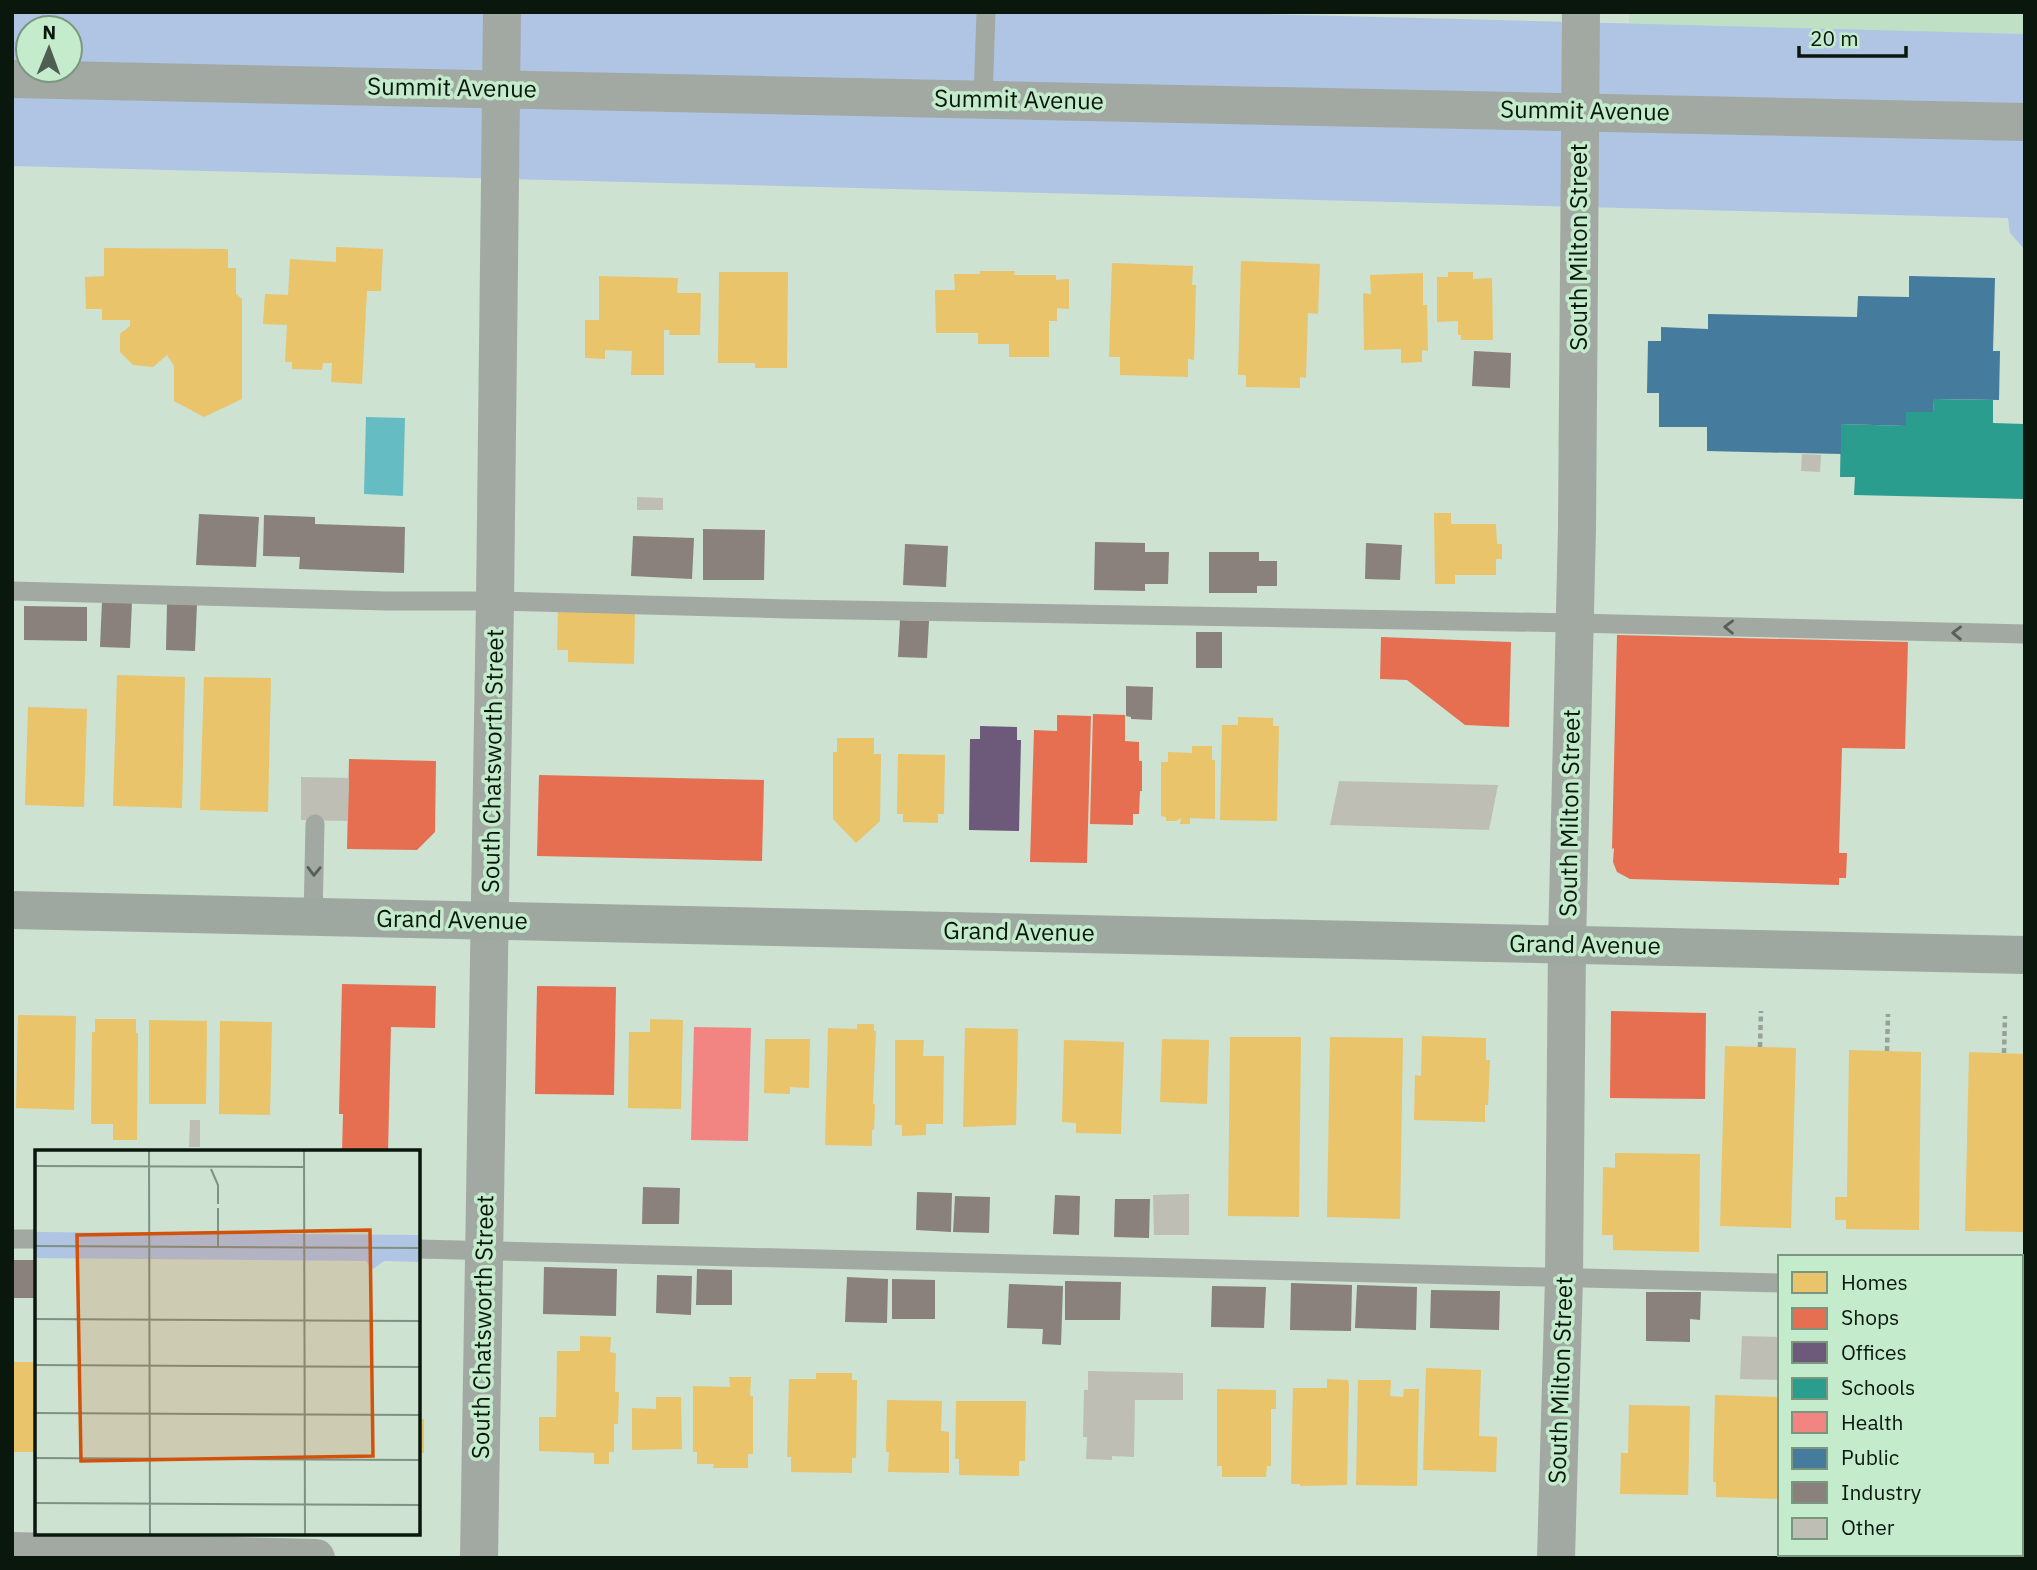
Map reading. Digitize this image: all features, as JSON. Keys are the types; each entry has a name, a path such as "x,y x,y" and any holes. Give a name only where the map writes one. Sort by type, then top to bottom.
{"main road":[{"name":"Grand Avenue","path":"12,910 2025,955"}],"street":[{"name":"South Chatsworth Street","path":"479,1558 502,12"},
{"name":"South Milton Street","path":"1556,1558 1564,1278 1567,944 1575,623 1581,12"},
{"name":"Summit Avenue","path":"12,79 2025,122"},
{"path":"12,1551 316,1558"}],"lane":[{"path":"983,99 986,12"},
{"path":"12,591 2025,634"},
{"path":"313,918 315,824"},
{"path":"12,1239 35,1239"},
{"path":"420,1250 1778,1283"}],"path":[{"path":"1760,1047 1761,1011"},
{"path":"1887,1051 1888,1014"},
{"path":"2004,1053 2005,1016"}],"shaded area":[{"path":"12,12 1189,12 2025,34 2025,250 2010,233 2008,218 12,166"},
{"path":"1629,12 2025,12 2025,34 1629,25"},
{"path":"366,417 405,418 403,496 364,494"}],"building: Homes":[{"path":"336,247 383,249 381,291 367,291 362,384 331,382 332,363 323,363 322,370 292,369 292,362 285,362 287,325 263,324 265,294 288,295 290,259 336,262"},
{"path":"104,248 228,249 228,268 236,268 236,294 242,299 242,399 204,417 174,401 174,366 167,355 153,367 133,365 120,352 120,334 130,326 130,320 102,320 102,309 86,309 85,277 104,276"},
{"path":"1241,261 1320,264 1318,314 1308,313 1306,378 1300,377 1300,388 1246,387 1246,375 1238,375"},
{"path":"1112,263 1193,266 1192,285 1196,285 1194,360 1188,359 1188,377 1120,375 1120,357 1109,357"},
{"path":"980,271 1015,271 1014,275 1056,275 1056,280 1069,279 1069,309 1057,308 1057,321 1049,321 1049,357 1009,357 1009,344 978,344 978,333 936,333 935,290 955,290 954,274 980,274"},
{"path":"719,272 788,272 787,368 755,368 755,363 718,363"},
{"path":"1448,272 1473,272 1473,279 1492,278 1493,340 1461,340 1461,335 1458,335 1458,321 1437,322 1437,277 1448,277"},
{"path":"1423,273 1428,351 1422,350 1422,362 1401,363 1401,349 1364,350 1363,293 1371,294 1370,275"},
{"path":"599,276 678,278 677,293 701,293 700,335 669,335 670,330 664,330 664,375 631,375 632,351 605,350 605,359 585,358 585,320 599,320"},
{"path":"1434,513 1451,513 1451,524 1496,524 1497,544 1502,544 1502,559 1496,559 1496,575 1455,575 1455,584 1435,584"},
{"path":"558,611 635,613 634,664 568,662 568,650 557,650"},
{"path":"117,675 185,677 182,808 113,806"},
{"path":"204,677 271,678 268,812 200,810"},
{"path":"28,707 87,709 84,807 25,805"},
{"path":"1238,717 1273,718 1273,726 1279,726 1277,821 1220,820 1222,725 1238,725"},
{"path":"837,738 874,738 874,754 881,754 880,821 856,843 833,819 833,752 837,752"},
{"path":"1192,746 1212,746 1212,760 1215,760 1215,819 1190,818 1190,824 1180,824 1181,818 1166,821 1166,817 1161,816 1161,762 1168,762 1168,752 1192,753"},
{"path":"898,754 945,755 944,814 938,814 938,823 903,822 903,814 897,814"},
{"path":"18,1015 76,1016 74,1110 16,1108"},
{"path":"95,1019 136,1019 137,1140 113,1140 113,1124 91,1124 92,1032 95,1032"},
{"path":"650,1019 683,1020 681,1109 628,1108 629,1032 650,1032"},
{"path":"149,1020 207,1021 206,1104 149,1104"},
{"path":"220,1021 272,1022 270,1115 219,1114"},
{"path":"857,1024 874,1024 876,1031 872,1146 825,1145 828,1028 857,1029"},
{"path":"965,1028 1018,1029 1016,1125 963,1127"},
{"path":"1422,1036 1486,1038 1486,1060 1490,1060 1485,1122 1414,1120 1415,1075 1421,1076"},
{"path":"1230,1037 1301,1037 1299,1217 1228,1216"},
{"path":"1330,1037 1403,1038 1400,1219 1327,1217"},
{"path":"765,1039 810,1039 809,1088 790,1087 790,1094 764,1093"},
{"path":"1162,1039 1209,1040 1207,1104 1160,1102"},
{"path":"895,1040 924,1040 923,1056 944,1056 943,1124 926,1124 926,1135 902,1136 902,1125 895,1125"},
{"path":"1064,1040 1124,1042 1121,1134 1076,1133 1076,1123 1062,1122"},
{"path":"1725,1046 1796,1048 1791,1228 1720,1226"},
{"path":"1849,1050 1921,1052 1919,1230 1846,1229 1846,1220 1835,1220 1835,1197 1847,1197"},
{"path":"1969,1052 2025,1054 2025,1232 1965,1231"},
{"path":"1615,1153 1700,1154 1699,1252 1613,1250 1613,1235 1602,1235 1603,1167 1615,1168"},
{"path":"580,1336 611,1337 610,1352 616,1353 618,1424 614,1424 614,1452 609,1452 609,1464 594,1464 594,1453 539,1451 539,1417 556,1417 557,1351 580,1351"},
{"path":"12,1362 35,1362 35,1452 12,1452"},
{"path":"1426,1368 1481,1370 1479,1436 1497,1437 1496,1472 1423,1470"},
{"path":"816,1373 852,1373 852,1380 857,1380 856,1458 852,1458 852,1473 791,1472 791,1457 787,1457 789,1379 816,1379"},
{"path":"729,1377 751,1377 753,1454 748,1454 748,1468 713,1468 714,1464 697,1464 697,1452 693,1452 693,1386 730,1387"},
{"path":"1327,1379 1348,1380 1347,1485 1291,1484 1293,1388 1327,1388"},
{"path":"1358,1380 1391,1380 1390,1396 1403,1397 1404,1389 1419,1389 1417,1486 1356,1485"},
{"path":"1217,1389 1276,1390 1276,1409 1271,1409 1271,1466 1267,1466 1266,1477 1222,1477 1222,1466 1217,1466"},
{"path":"1715,1395 1778,1397 1778,1499 1716,1497 1716,1482 1713,1482"},
{"path":"656,1397 681,1397 682,1449 632,1450 632,1408 656,1409"},
{"path":"887,1400 942,1401 941,1431 949,1432 949,1473 888,1472"},
{"path":"956,1401 1026,1401 1025,1461 1019,1461 1019,1476 959,1475 959,1459 955,1459"},
{"path":"1629,1405 1690,1406 1688,1495 1620,1494 1621,1453 1628,1453"},
{"path":"420,1419 424,1419 424,1453 420,1453"}],"building: Shops":[{"path":"1617,635 1908,642 1905,749 1842,748 1839,853 1847,853 1846,878 1839,878 1839,885 1630,879 1617,872 1613,862 1614,848 1612,849"},
{"path":"1381,637 1511,642 1509,727 1465,725 1407,680 1380,679"},
{"path":"1093,714 1125,715 1125,741 1139,742 1142,791 1139,814 1133,814 1133,825 1090,824"},
{"path":"1057,715 1091,716 1087,863 1030,862 1034,730 1057,731"},
{"path":"349,759 436,761 435,832 417,850 347,849"},
{"path":"539,775 764,780 762,861 537,856"},
{"path":"342,984 436,986 435,1028 391,1027 388,1150 342,1150 343,1114 339,1114"},
{"path":"537,986 616,987 614,1095 535,1094"},
{"path":"1611,1011 1706,1013 1705,1099 1610,1098"}],"building: Offices":[{"path":"980,726 1017,727 1017,740 1021,740 1019,831 969,830 970,739 980,739"}],"building: Schools":[{"path":"1934,399 1993,400 1993,423 2025,424 2025,499 1854,495 1855,477 1840,477 1841,424 1906,426 1906,412 1933,412"}],"building: Health":[{"path":"694,1027 751,1028 748,1141 691,1140"}],"building: Public":[{"path":"1909,276 1995,278 1993,351 2000,351 1999,400 1934,399 1933,412 1906,412 1906,426 1841,424 1841,454 1707,451 1707,427 1659,427 1659,393 1647,393 1648,341 1661,341 1661,327 1708,329 1708,314 1857,317 1858,296 1909,297"}],"building: Industry":[{"path":"1474,351 1511,353 1510,388 1472,386"},
{"path":"199,514 259,517 256,567 196,565"},
{"path":"264,515 315,517 315,524 405,527 404,573 299,569 300,557 263,556"},
{"path":"703,529 765,530 764,580 703,580"},
{"path":"633,536 694,538 692,579 631,576"},
{"path":"1095,542 1145,543 1145,552 1169,552 1168,584 1145,584 1145,591 1094,590"},
{"path":"1366,543 1402,545 1400,580 1365,579"},
{"path":"905,544 948,546 946,587 903,585"},
{"path":"1209,552 1259,552 1259,561 1277,561 1277,586 1257,586 1257,593 1209,593"},
{"path":"102,601 132,602 130,648 100,647"},
{"path":"167,603 197,604 195,651 166,650"},
{"path":"24,606 87,607 87,641 24,640"},
{"path":"900,620 929,621 927,658 898,657"},
{"path":"1196,632 1222,632 1222,668 1196,668"},
{"path":"1126,686 1153,687 1152,720 1131,719 1126,716"},
{"path":"643,1187 680,1188 679,1224 642,1224"},
{"path":"917,1192 952,1193 951,1232 916,1230"},
{"path":"1055,1195 1080,1196 1079,1235 1053,1234"},
{"path":"955,1196 990,1197 989,1233 953,1232"},
{"path":"1115,1199 1150,1199 1149,1238 1114,1237"},
{"path":"12,1260 35,1260 35,1298 12,1298"},
{"path":"544,1267 617,1269 616,1316 543,1314"},
{"path":"697,1269 732,1270 732,1305 696,1305"},
{"path":"657,1275 692,1276 691,1315 656,1313"},
{"path":"847,1277 888,1279 887,1323 845,1322"},
{"path":"892,1279 935,1280 935,1319 892,1319"},
{"path":"1065,1281 1121,1282 1120,1320 1065,1320"},
{"path":"1291,1283 1352,1285 1351,1331 1290,1330"},
{"path":"1009,1284 1063,1286 1061,1345 1042,1344 1043,1329 1007,1328"},
{"path":"1357,1285 1417,1287 1416,1330 1355,1328"},
{"path":"1212,1286 1266,1287 1264,1328 1211,1327"},
{"path":"1431,1290 1500,1291 1499,1330 1430,1328"},
{"path":"1646,1292 1701,1292 1700,1320 1690,1319 1690,1342 1646,1341"}],"building: Other":[{"path":"1802,454 1821,455 1820,472 1801,471"},
{"path":"637,497 663,498 663,510 637,510"},
{"path":"301,777 349,778 348,821 301,820"},
{"path":"1339,781 1498,785 1489,830 1330,825"},
{"path":"190,1120 200,1120 200,1147 189,1147"},
{"path":"1189,1194 1189,1235 1154,1235 1153,1195"},
{"path":"1742,1336 1778,1337 1778,1380 1740,1379"},
{"path":"1088,1371 1183,1373 1183,1400 1135,1400 1134,1457 1086,1459 1087,1437 1083,1437 1084,1390 1088,1390"}]}
